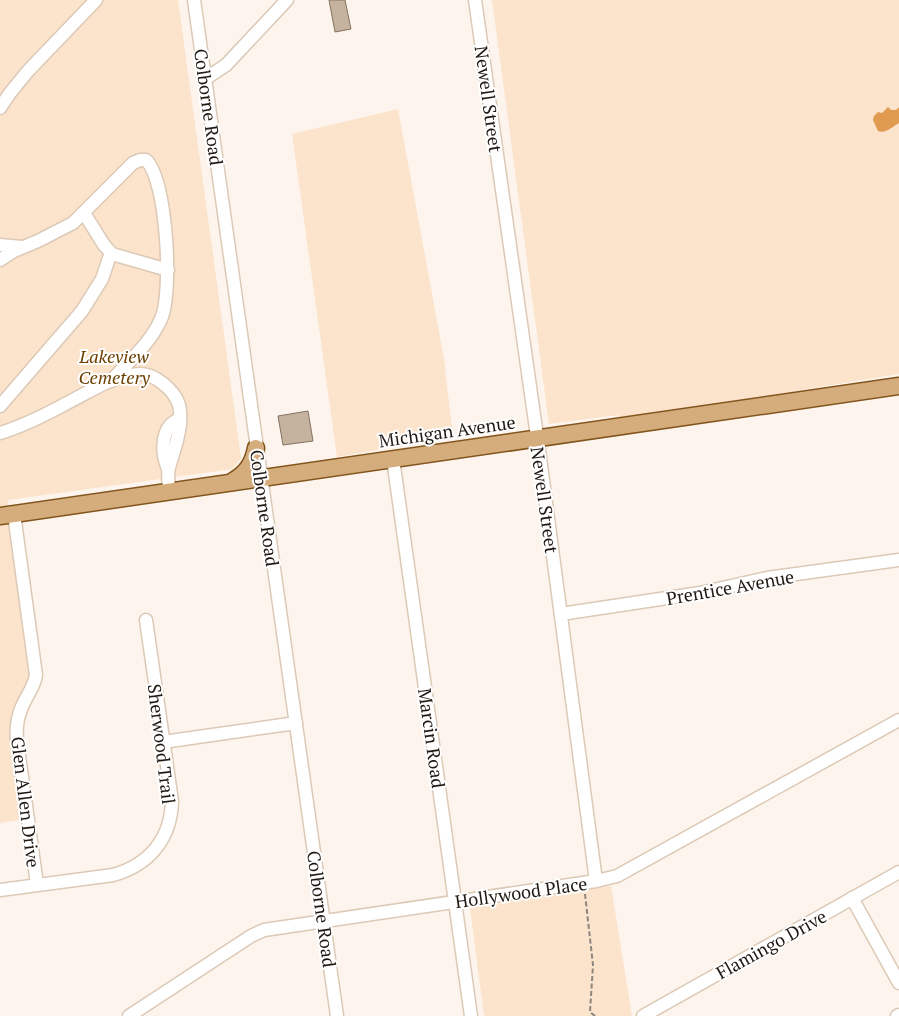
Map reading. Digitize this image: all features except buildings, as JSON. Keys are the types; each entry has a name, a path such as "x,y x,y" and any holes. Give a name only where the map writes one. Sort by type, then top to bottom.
{"main road":[{"name":"Michigan Avenue","path":"7,515 899,386"},
{"path":"229,482 241,476 249,469 254,459 256,448"}],"street":[{"path":"0,108 28,71 96,0"},
{"name":"Colborne Road","path":"194,0 336,1016"},
{"path":"205,79 226,65 287,0"},
{"name":"Newell Street","path":"475,0 560,614 590,882"},
{"path":"0,260 14,250 57,232 73,223 124,169 140,160 146,160 154,170 166,236 168,270 166,303 162,319 150,340 111,381"},
{"path":"84,213 104,245 112,254 168,270"},
{"path":"0,245 24,247"},
{"path":"0,406 82,311 102,279 108,258 112,254"},
{"path":"139,352 139,366 142,374"},
{"path":"0,433 111,381 142,374 153,378 172,392 179,405 180,419 173,459 168,469 169,491"},
{"name":"Marcin Road","path":"393,459 471,1016"},
{"name":"Glen Allen Drive","path":"7,515 36,675 33,687 20,711 17,741 37,884"},
{"name":"Prentice Avenue","path":"560,614 700,593 767,578 899,560"},
{"name":"Sherwood Trail","path":"0,890 113,875 132,868 152,853 166,832 172,810 171,795 146,620"},
{"name":"Hollywood Place","path":"129,1016 257,933 323,920 611,878 624,873 899,720"},
{"path":"163,742 296,723"},
{"name":"Flamingo Drive","path":"642,1016 899,872"},
{"path":"852,898 899,983"}],"path":[{"path":"590,882 593,965 590,1012 595,1016"}],"green space":[{"name":"Lakeview Cemetery","path":"0,0 178,0 241,458 233,469 8,500 35,690 20,739 31,818 0,823"},
{"path":"492,0 899,0 899,374 614,421 619,415 549,424"},
{"path":"398,109 444,359 453,437 337,457 292,134"},
{"path":"611,886 632,1016 484,1016 470,908"}],"shaded area":[{"path":"888,107 891,110 896,110 899,107 899,123 886,131 878,131 873,120 874,116 878,112 882,113"}]}
